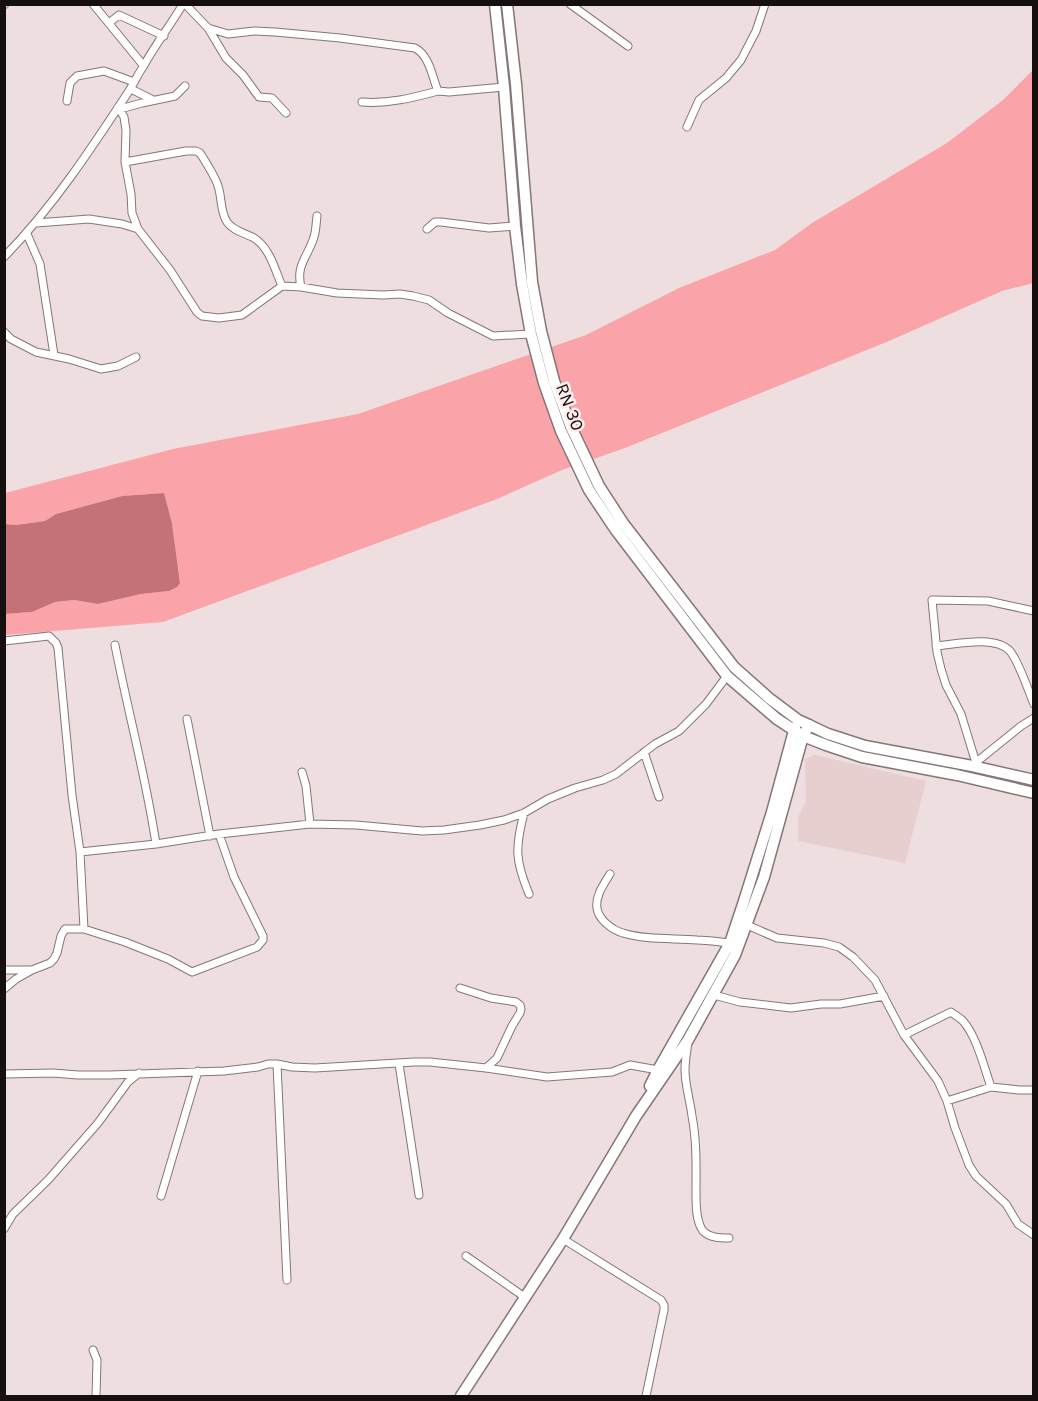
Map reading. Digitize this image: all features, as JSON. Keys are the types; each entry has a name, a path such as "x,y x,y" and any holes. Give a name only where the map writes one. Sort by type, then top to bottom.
{"main road":[{"name":"RN 30","path":"495,4 515,226 531,334 543,383 561,431 590,490 615,529 728,676 777,719 798,733 826,746 862,757 957,775 1034,793"},
{"name":"RN 30","path":"507,4 532,282 541,331 554,381 571,427 599,486 623,523 734,667 770,699 798,720 809,725"},
{"path":"461,1396 563,1239 636,1116 688,1040 735,955 764,877 798,733 798,720"},
{"path":"636,1116 658,1070 730,943 798,733 809,725 865,746 974,764 1034,780"}],"street":[{"path":"93,4 143,65"},
{"path":"4,257 46,211 119,108 143,65 184,4 208,28 226,58 243,75 259,97 272,98 286,113"},
{"path":"570,4 628,46"},
{"path":"687,127 699,100 726,78 741,60 756,31 765,4"},
{"path":"109,23 119,15 164,36"},
{"path":"208,28 228,34 254,31 275,32 415,48 426,58 438,91"},
{"path":"67,101 70,82 77,76 104,71 133,85 153,100"},
{"path":"119,108 175,96 185,86"},
{"path":"362,102 400,101 438,91 504,87"},
{"path":"119,108 124,117 125,162 132,213 138,229 165,262 197,312 202,316 219,318 242,315 282,285 301,286 337,293 414,296 429,300 448,313 492,336 531,334"},
{"path":"125,162 186,151 200,153 218,184 224,217 228,224 237,231 255,238 263,246 271,258 282,285"},
{"path":"301,286 299,270 314,238 317,216"},
{"path":"36,223 89,219 138,229"},
{"path":"427,229 435,222 489,228 515,226"},
{"path":"27,234 40,264 54,355"},
{"path":"4,332 11,339 36,352 101,369 118,366 136,357"},
{"path":"1034,611 988,601 932,600 936,646 941,669 946,685 961,714 974,764 1034,718"},
{"path":"4,641 49,636 56,643 80,852 84,929"},
{"path":"936,646 991,641 1001,645 1010,652 1016,662 1034,704"},
{"path":"115,645 156,844"},
{"path":"80,852 310,824 356,825 422,831 444,830 504,820 524,813 548,799 616,774 655,744 679,730 706,704 728,676"},
{"path":"187,719 210,836"},
{"path":"644,752 658,797"},
{"path":"302,772 306,786 310,824"},
{"path":"524,813 517,848 518,864 529,894"},
{"path":"4,989 32,970 54,959 65,928 84,929 157,955 192,972 257,948 263,936 234,877 219,834"},
{"path":"610,874 601,888 597,911 600,917 615,930 624,934 730,943"},
{"path":"747,925 777,938 824,943 839,947 853,957 875,980 904,1035 938,1081 948,1101 963,1152 976,1176 1006,1204 1018,1224 1034,1235"},
{"path":"4,970 32,970"},
{"path":"460,988 520,1005 520,1013 497,1058 486,1068"},
{"path":"714,995 740,1002 792,1008 840,1004 884,996"},
{"path":"904,1035 951,1012 963,1021 970,1031 991,1087"},
{"path":"688,1040 686,1089 696,1147 698,1222 703,1231 711,1236 729,1238"},
{"path":"497,1058 504,1071"},
{"path":"4,1074 110,1075 224,1071 268,1064 315,1068 430,1062 547,1077 612,1072 630,1065 658,1070"},
{"path":"277,1064 287,1280"},
{"path":"399,1064 419,1195"},
{"path":"161,1196 198,1071"},
{"path":"4,1229 13,1214 48,1180 98,1123 128,1082 139,1073"},
{"path":"948,1101 991,1087 1034,1090"},
{"path":"563,1239 661,1300 664,1305 646,1396"},
{"path":"466,1256 526,1298"},
{"path":"93,1350 97,1360 96,1396"}],"shaded area":[{"path":"1033,70 1033,283 1002,291 889,341 625,448 562,470 497,499 163,622 5,635 5,614 32,612 55,602 74,600 98,604 141,594 169,591 180,582 172,523 164,493 122,496 56,514 45,521 16,525 5,524 5,493 173,449 358,414 586,335 679,288 775,250 812,223 947,143 1003,100"},
{"path":"164,493 172,523 180,583 177,587 169,591 141,594 98,604 74,600 55,602 32,612 5,614 5,524 16,525 45,521 56,514 122,496"},
{"path":"815,755 926,781 905,863 798,841 798,817 806,801 805,759"}]}
